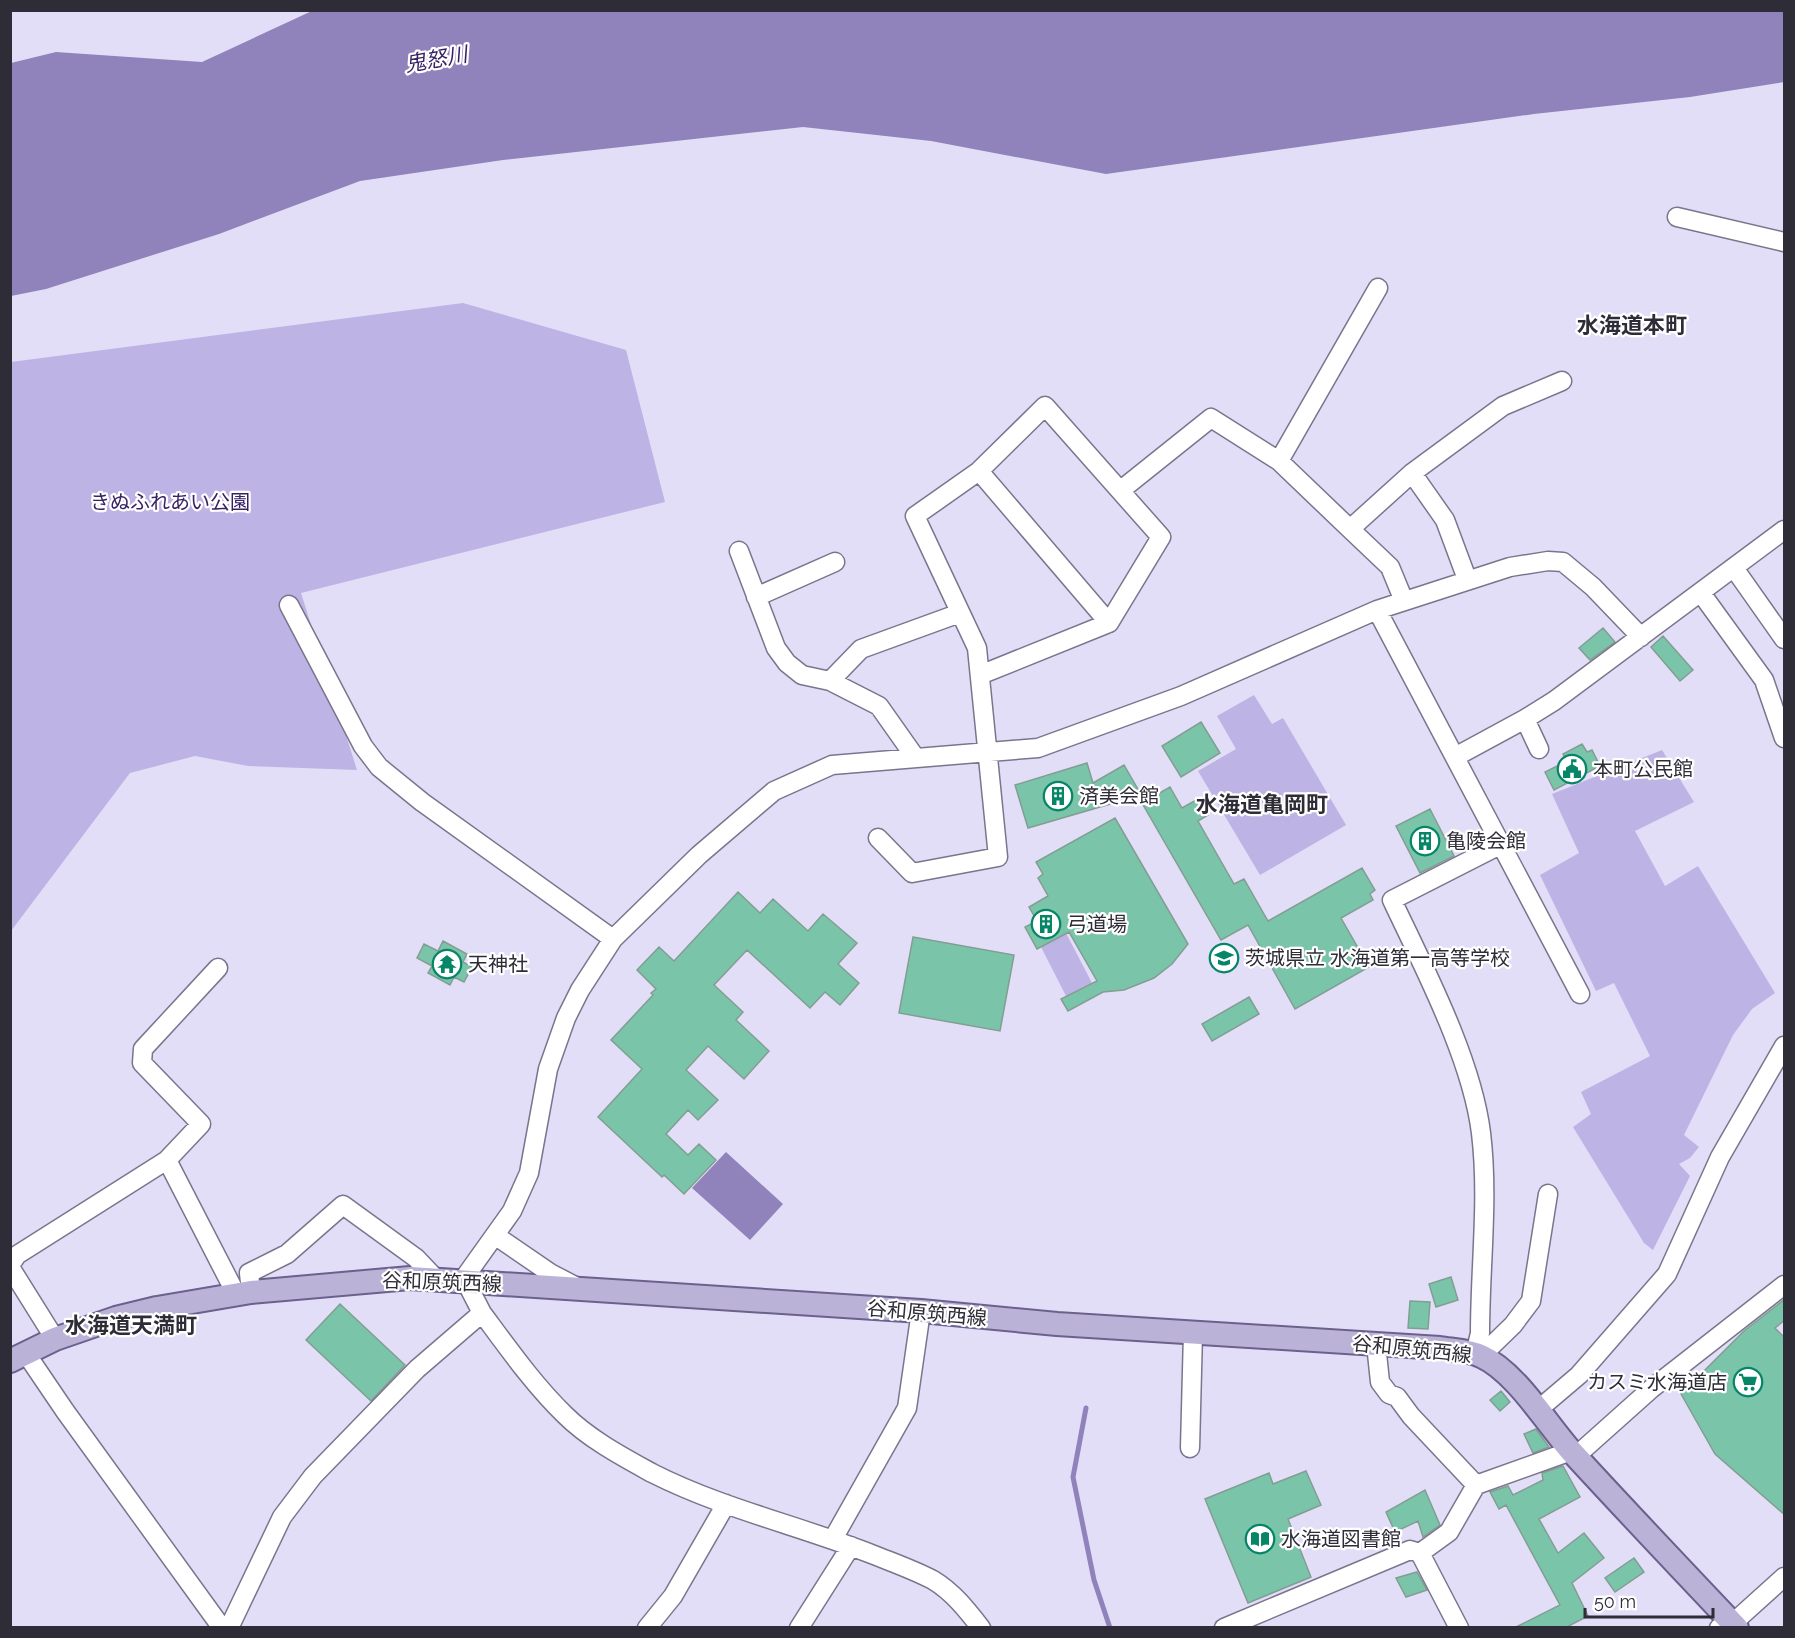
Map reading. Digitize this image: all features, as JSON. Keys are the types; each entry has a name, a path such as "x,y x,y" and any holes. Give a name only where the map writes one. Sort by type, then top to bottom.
{"main road":[{"name":"谷和原筑西線","path":"18,1356 55,1339 116,1318 244,1293 367,1280 435,1278 582,1290 921,1311 1193,1333 1440,1348 1478,1355 1505,1374 1539,1409 1574,1453 1729,1626"}],"street":[{"path":"1677,217 1785,242"},
{"path":"1279,461 1378,288"},
{"path":"1350,529 1412,473 1503,406 1562,381"},
{"path":"878,838 912,873 998,857 985,754 977,648 915,516 979,471 1046,406 1161,537 1109,624 980,675"},
{"path":"1121,490 1211,418 1279,461 1390,567 1404,601"},
{"path":"979,471 1109,624"},
{"path":"1412,473 1445,520 1467,579"},
{"path":"1455,758 1526,719 1785,530"},
{"path":"739,551 776,648 787,663 801,675 830,681 879,706 915,757"},
{"path":"981,1628 964,1606 934,1581 833,1539 726,1504 653,1473 602,1443 566,1417 545,1394 482,1313 465,1281 475,1261 496,1236 512,1210 529,1173 548,1069 566,1018 580,990 613,939 699,855 774,791 832,765 1038,748 1182,696 1377,610 1467,579 1510,567 1548,561 1563,562 1593,586 1641,637"},
{"path":"756,597 835,562"},
{"path":"1734,568 1785,639"},
{"path":"1701,593 1764,680 1785,738"},
{"path":"289,605 363,746 379,767 422,802 613,939"},
{"path":"1377,610 1580,994"},
{"path":"830,681 861,649 960,613"},
{"path":"1526,719 1539,749"},
{"path":"1478,1355 1483,1176 1481,1133 1475,1103 1450,1029 1392,900 1500,845"},
{"path":"55,1339 10,1266 17,1255 167,1160 201,1124 142,1063 143,1049 218,968"},
{"path":"1539,1409 1579,1375 1667,1274 1720,1157 1785,1046"},
{"path":"167,1160 244,1293"},
{"path":"1478,1355 1513,1325 1531,1301 1548,1194"},
{"path":"244,1293 249,1273 287,1254 343,1205 416,1258 435,1278"},
{"path":"496,1236 550,1273 582,1290"},
{"path":"1420,1553 1449,1532 1476,1485 1574,1453 1651,1389 1785,1285"},
{"path":"833,1539 907,1408 921,1311"},
{"path":"229,1628 282,1517 313,1476 417,1369 482,1313"},
{"path":"1190,1448 1193,1333"},
{"path":"1376,1344 1380,1382 1389,1394 1397,1397 1411,1416 1476,1485"},
{"path":"18,1356 64,1411 222,1628"},
{"path":"647,1628 673,1596 726,1504"},
{"path":"799,1628 851,1546"},
{"path":"1224,1628 1410,1550 1420,1553 1459,1628"},
{"path":"1729,1626 1785,1577"}],"green space":[{"name":"きぬふれあい公園","path":"463,303 626,350 665,502 301,593 357,770 248,766 195,756 130,773 11,931 11,362"},
{"path":"1254,695 1272,724 1283,718 1346,825 1260,875 1198,771 1236,749 1217,716"},
{"path":"1662,750 1694,802 1635,831 1665,886 1698,866 1775,993 1752,1009 1733,1035 1684,1135 1699,1147 1690,1158 1679,1164 1690,1176 1653,1250 1644,1243 1573,1127 1591,1114 1581,1092 1650,1056 1614,983 1596,991 1540,875 1579,853 1552,794"},
{"path":"1066,933 1092,983 1066,996 1041,947"}],"water":[{"name":"鬼怒川","path":"314,10 1784,10 1784,82 1690,97 1534,114 1106,174 931,141 803,127 503,160 360,181 219,234 46,289 11,296 11,63 56,52 202,62"},
{"path":"726,1152 783,1204 750,1240 692,1188"}],"building":[{"path":"1603,628 1615,642 1590,660 1579,648"},
{"path":"1663,636 1693,670 1680,681 1651,647"},
{"path":"1201,722 1220,753 1181,777 1162,746"},
{"name":"本町公民館","path":"1582,744 1587,752 1592,750 1600,766 1554,790 1545,772 1567,761 1563,754"},
{"name":"済美会館","path":"1087,763 1093,783 1124,765 1139,791 1124,800 1028,828 1015,785"},
{"path":"1170,787 1182,808 1198,799 1208,815 1198,821 1234,884 1244,879 1268,921 1362,868 1375,890 1370,894 1373,900 1341,918 1369,967 1295,1009 1248,925 1221,940 1142,803"},
{"name":"亀陵会館","path":"1430,809 1454,856 1420,873 1396,826"},
{"path":"1115,818 1188,944 1172,964 1154,978 1124,990 1103,992 1068,1011 1061,999 1097,981 1069,932 1037,949 1025,927 1037,921 1029,907 1048,896 1038,878 1043,874 1036,862"},
{"path":"738,892 760,913 773,899 808,931 823,914 857,943 838,964 859,983 840,1005 825,992 810,1008 747,950 714,985 743,1012 736,1020 769,1051 744,1079 708,1046 686,1070 718,1100 698,1120 688,1110 666,1134 688,1155 699,1144 716,1160 684,1194 664,1175 662,1177 598,1117 642,1069 611,1040 656,989 637,970 659,947 674,961"},
{"path":"913,937 1014,955 1000,1031 899,1013"},
{"name":"天神社","path":"443,941 467,954 463,962 472,967 464,982 454,977 450,985 428,973 432,966 417,958 424,944 438,951"},
{"path":"1249,997 1259,1014 1212,1041 1202,1024"},
{"path":"1451,1277 1458,1300 1436,1307 1429,1284"},
{"path":"1785,1299 1785,1320 1775,1328 1785,1338 1785,1515 1715,1454 1681,1394 1744,1331"},
{"path":"1410,1301 1430,1302 1428,1329 1408,1328"},
{"path":"340,1304 405,1365 371,1401 306,1340"},
{"path":"1501,1391 1510,1402 1500,1411 1490,1400"},
{"path":"1536,1429 1549,1447 1533,1453 1524,1434"},
{"path":"1563,1466 1580,1497 1539,1519 1558,1553 1584,1533 1604,1558 1572,1583 1588,1616 1565,1628 1514,1628 1560,1605 1506,1505 1499,1509 1490,1492 1508,1486 1513,1495 1543,1480 1542,1473"},
{"path":"1306,1471 1321,1505 1288,1519 1311,1577 1248,1603 1205,1499 1269,1473 1273,1484"},
{"path":"1425,1490 1440,1525 1423,1537 1418,1521 1395,1532 1386,1512"},
{"path":"1634,1558 1644,1572 1615,1592 1605,1578"},
{"path":"1417,1572 1427,1590 1406,1597 1396,1578"}],"waterway":[{"path":"1086,1408 1073,1477 1094,1580 1110,1628"}],"place":[{"name":"本町公民館","path":"1572,769"},
{"name":"済美会館","path":"1058,796"},
{"name":"亀陵会館","path":"1425,841"},
{"name":"弓道場","path":"1046,924"},
{"name":"茨城県立 水海道第一高等学校","path":"1224,958"},
{"name":"天神社","path":"447,964"},
{"name":"カスミ水海道店","path":"1748,1382"},
{"name":"水海道図書館","path":"1260,1539"}],"district":[{"name":"水海道本町","path":"1632,325"},
{"name":"水海道亀岡町","path":"1262,804"},
{"name":"水海道天満町","path":"131,1325"}]}
